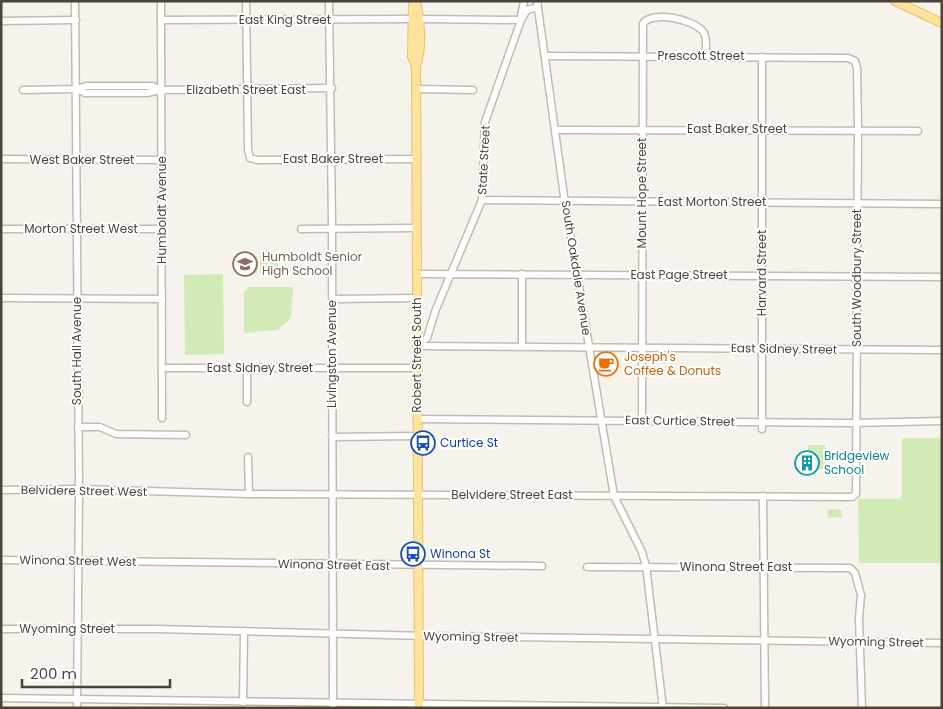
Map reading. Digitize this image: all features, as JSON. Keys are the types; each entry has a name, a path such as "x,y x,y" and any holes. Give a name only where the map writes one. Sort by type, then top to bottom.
{"main road":[{"path":"409,1 409,19 416,31"},
{"name":"Robert Street South","path":"415,1 419,55 416,66 417,706"},
{"path":"416,31 422,19 422,1"},
{"path":"895,1 942,23"}],"street":[{"name":"South Hall Avenue","path":"75,1 79,489 77,708"},
{"name":"Humboldt Avenue","path":"161,1 162,418"},
{"path":"246,1 247,90"},
{"name":"Livingston Avenue","path":"329,1 332,88 333,706"},
{"name":"State Street","path":"417,346 427,338 430,326 482,200 485,122 521,20 524,1"},
{"path":"422,19 521,20 527,10 537,4"},
{"name":"South Oakdale Avenue","path":"537,4 546,56 565,201 614,496 642,552 646,566 663,708"},
{"name":"Mount Hope Street","path":"642,420 643,24 647,18 654,16 684,20 701,30 705,37 706,57"},
{"name":"East King Street","path":"161,20 409,19"},
{"path":"1,21 76,20"},
{"name":"Prescott Street","path":"546,56 848,58 855,61"},
{"name":"Harvard Street","path":"762,57 762,425"},
{"name":"South Woodbury Street","path":"855,61 857,68 858,131 856,494"},
{"name":"Elizabeth Street East","path":"23,90 77,89 86,86 153,86 160,90 332,88"},
{"path":"416,89 474,90"},
{"name":"East Baker Street","path":"247,90 248,150 250,158 257,160 332,158 417,159"},
{"name":"East Baker Street","path":"556,130 761,129 918,131"},
{"name":"West Baker Street","path":"1,159 162,160"},
{"name":"East Morton Street","path":"482,200 942,204"},
{"path":"302,230 417,228"},
{"name":"Morton Street West","path":"1,229 161,229"},
{"name":"East Page Street","path":"417,274 942,277"},
{"path":"522,274 522,346"},
{"path":"1,298 162,299"},
{"path":"333,299 417,298"},
{"path":"417,328 430,326"},
{"name":"East Sidney Street","path":"417,346 942,350"},
{"name":"East Sidney Street","path":"162,368 417,368"},
{"path":"247,368 247,402"},
{"name":"East Curtice Street","path":"417,419 642,420 762,425 942,422"},
{"path":"78,427 100,427 116,434 186,435"},
{"path":"332,437 418,436"},
{"path":"248,457 249,494"},
{"name":"Belvidere Street West","path":"1,490 79,489 167,493"},
{"name":"Belvidere Street East","path":"167,493 852,497 856,494"},
{"path":"763,496 765,708"},
{"name":"Winona Street West","path":"1,560 156,562"},
{"name":"Winona Street East","path":"156,562 542,566"},
{"name":"Winona Street East","path":"587,567 842,567 853,571 861,591 861,642"},
{"name":"Wyoming Street","path":"1,629 78,628 417,636 942,643"},
{"path":"244,632 245,704"},
{"path":"861,642 862,708"},
{"path":"1,698 162,705 724,708"}],"green space":[{"path":"238,256 247,256 247,273 239,273"},
{"path":"249,256 257,256 257,273 249,273"},
{"path":"260,256 268,256 268,273 260,273"},
{"path":"270,256 278,256 278,273 270,273"},
{"path":"223,274 224,354 185,355 184,275"},
{"path":"249,287 293,287 291,318 278,330 244,333 244,292"},
{"path":"902,438 942,438 942,563 859,563 858,499 900,499 902,496"},
{"path":"808,445 825,445 825,469 816,469 816,458 812,454 808,454"},
{"path":"830,509 841,510 842,517 828,518 827,511"}],"place":[{"name":"Humboldt Senior High School","path":"245,264"},
{"name":"Joseph's Coffee & Donuts","path":"606,364"},
{"name":"Curtice St","path":"423,443"},
{"name":"Bridgeview School","path":"807,463"},
{"name":"Winona St","path":"413,554"}]}
